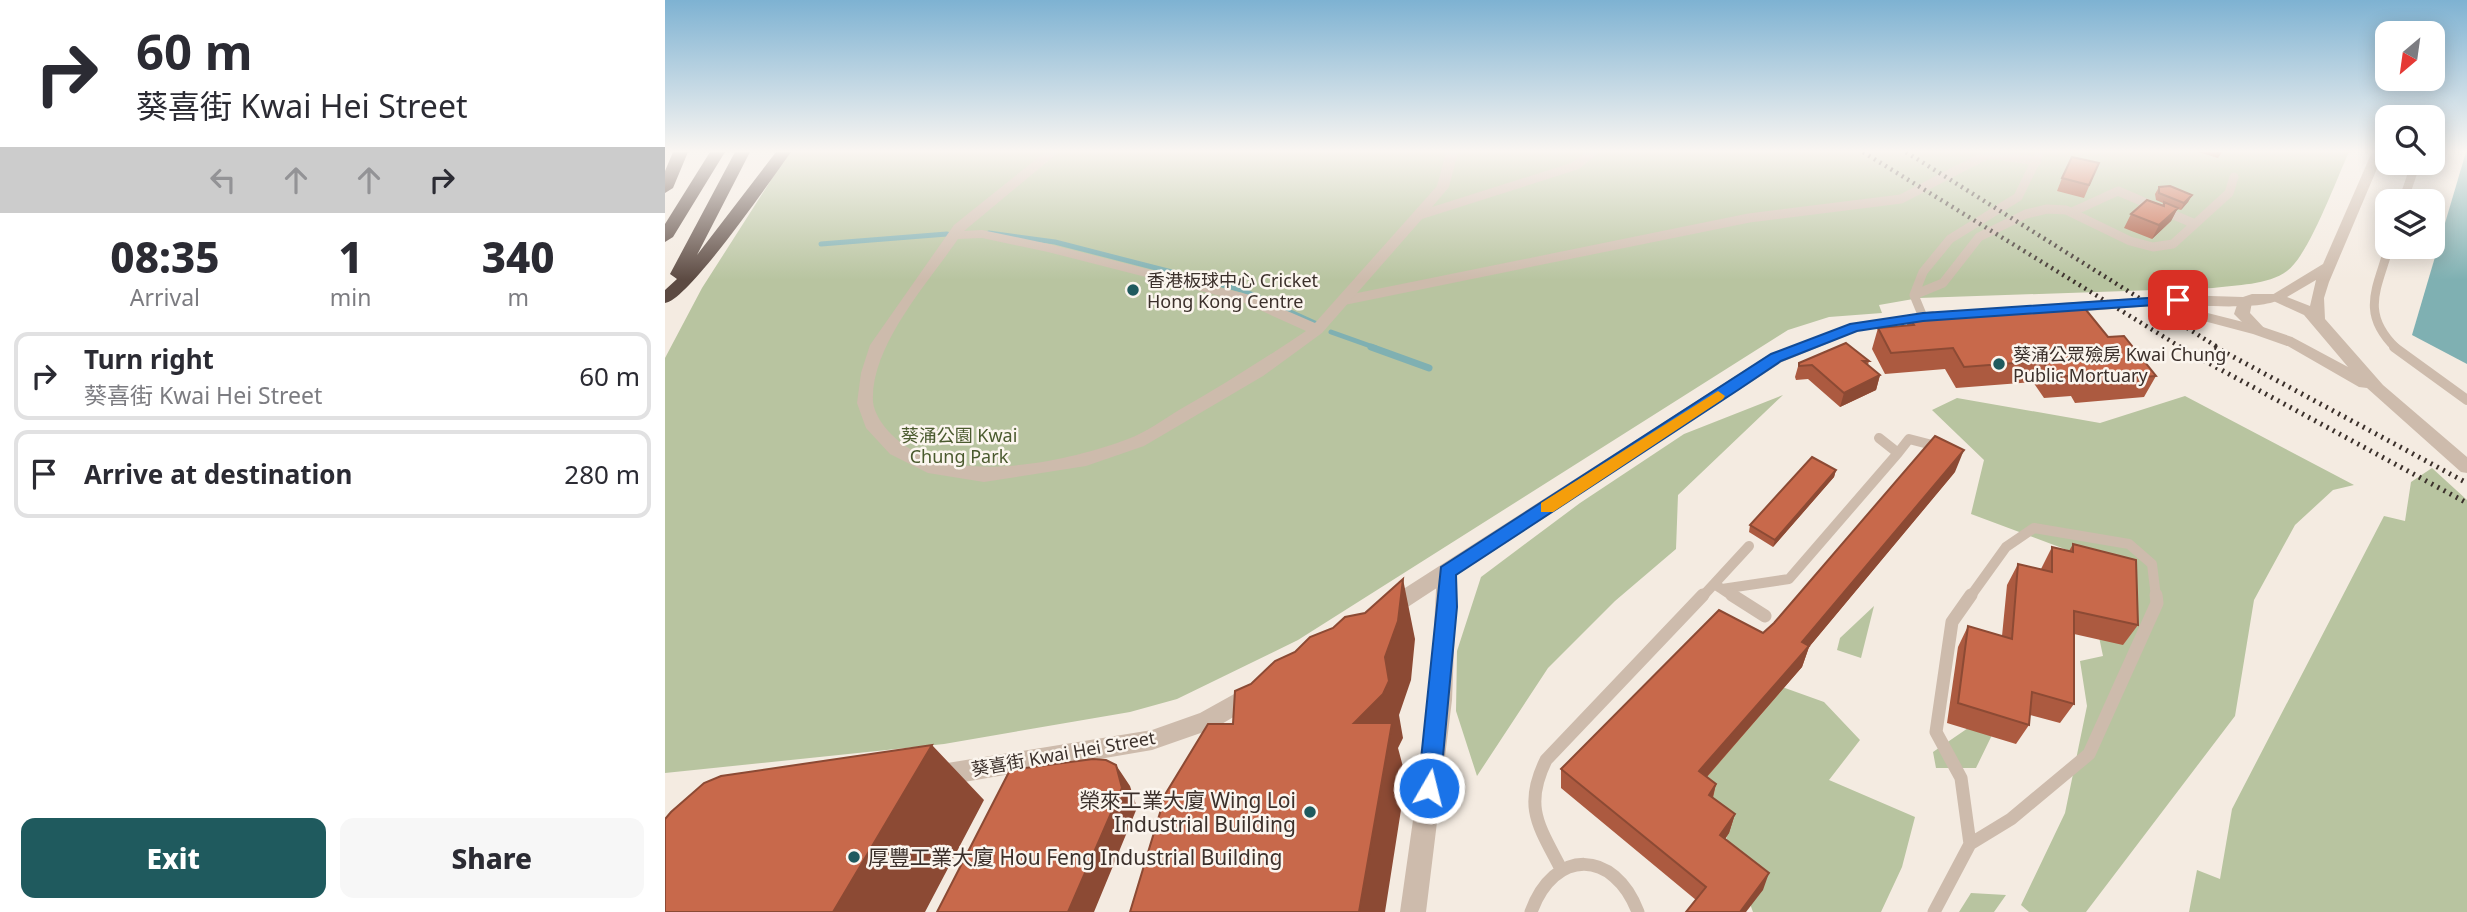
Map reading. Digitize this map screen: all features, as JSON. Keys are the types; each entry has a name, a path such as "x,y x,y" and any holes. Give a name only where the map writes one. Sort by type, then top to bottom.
{"highway":[{"path":"665,237 691,195"},
{"path":"666,299 721,195"},
{"path":"666,299 694,271 752,195"}],"street":[{"path":"1002,195 954,235 878,345 869,373 865,403 875,428 896,450 934,468 984,475 1036,469 1086,460 1138,442 1257,372 1317,330 1380,255 1421,215 1437,195"},
{"path":"1421,215 1485,195"},
{"path":"2287,341 2309,342 2317,338 2317,298 2360,195"},
{"path":"954,235 982,234 1245,298 1317,330"},
{"path":"2047,309 2178,300 2245,302 2274,298 2329,267"},
{"path":"2274,298 2298,306 2319,324 2377,389 2467,467"},
{"path":"2245,302 2242,313 2258,330"},
{"path":"2147,304 2258,330 2287,341 2377,389"},
{"path":"1377,616 1776,358 1855,327 1951,315"},
{"path":"1412,912 1439,714 1448,607 1447,572"},
{"name":"葵喜街 Kwai Hei Street","path":"908,780 1152,740 1207,721 1271,682"},
{"path":"1199,745 1207,721"},
{"path":"1012,791 1028,759"}],"lane":[{"path":"1341,301 1749,218 1901,199 1910,195"},
{"path":"1923,317 1914,295 1923,272 1950,239 2019,195"},
{"path":"2071,212 2110,195"},
{"path":"2126,195 2195,224"},
{"path":"1914,295 1943,283 1979,237 2026,214 2047,209 2071,212 2130,241 2153,247 2173,244 2227,195"},
{"path":"2385,259 2372,305 2375,321 2401,353 2467,400"},
{"path":"1879,438 1898,453"},
{"path":"1718,587 1789,579 1909,439 1948,449"},
{"path":"1934,912 1970,844 2011,819 2089,754 2157,603 2152,564 2129,544 2034,528 2006,547 1952,622 1936,732 1961,778 1970,844"},
{"path":"1561,869 1534,813 1531,795 1546,760 1718,587 1749,546"},
{"path":"1718,587 1765,616"},
{"path":"1531,912 1537,893 1547,879 1561,869 1578,864 1596,864 1612,872 1626,884 1638,912"}],"green space":[{"name":"葵涌公園 Kwai Chung Park","path":"762,195 2330,195 2304,250 2295,262 2279,276 2251,284 2213,288 1919,298 1879,305 1882,313 1829,317 1788,330 1298,640 1177,699 1130,712 944,744 665,773 665,358 702,288"},
{"path":"1783,395 1678,495 1676,549 1615,601 1548,668 1477,776 1456,711 1457,651 1481,577 1580,503 1684,434"},
{"path":"2185,396 2354,485 2333,490 2295,525 2254,600 2235,716 2086,912 2029,912 2021,905 2065,813 2087,706 2080,661 2103,656 2090,594 2070,551 1971,514 1984,460 1932,410 1957,398 2100,423"},
{"path":"2432,468 2467,500 2467,912 2189,912 2197,870 2220,879 2232,809 2384,516 2405,521 2411,482"},
{"path":"1874,606 1861,658 1837,650 1840,638"},
{"path":"1743,673 1824,702 1860,740 1829,780 1915,817 1902,867 1881,912 1753,912 1686,725"},
{"path":"2009,700 1976,768 1936,768 1933,752"},
{"path":"1971,893 2006,895 1994,912 1959,912"}],"water":[{"path":"2453,195 2467,195 2467,364 2412,335 2434,259 2445,259 2445,223"}],"building":[{"path":"2163,195 2192,195 2184,203"},
{"path":"2147,200 2164,206 2164,202 2178,208 2159,225 2131,214"},
{"path":"2082,305 2108,337 2124,336 2156,376 2086,382 2081,375 2054,377 2042,361 1964,367 1953,348 1891,353 1878,328 1914,325 1909,317"},
{"path":"1846,343 1869,361 1863,361 1880,375 1844,393 1812,365 1799,366 1799,363"},
{"path":"1935,436 1964,450 1802,642 1809,646 1699,771 1716,784 1709,795 1735,814 1720,835 1769,873 1740,912 1686,912 1706,887 1561,769 1719,610 1763,633"},
{"path":"1812,457 1836,470 1775,540 1750,525"},
{"path":"2073,544 2136,560 2138,625 2074,611 2074,704 2032,692 2029,725 1958,703 1968,626 2012,639 2018,564 2052,572 2052,547 2073,552"},
{"path":"1403,579 1398,621 1385,657 1389,681 1383,694 1354,723 1392,723 1359,912 1130,912 1166,793 1208,724 1233,724 1235,691 1251,684 1275,661 1295,652 1310,637 1333,628 1345,617 1365,613"},
{"path":"932,745 833,912 665,912 665,819 704,783 721,776"},
{"path":"1093,759 1106,760 1116,765 1122,788 1068,912 937,912 1010,770"}],"waterway":[{"path":"989,233 1055,242 1242,290 1317,324"},
{"path":"821,244 947,234"},
{"path":"1331,332 1376,348"},
{"path":"1371,347 1429,368"}],"railway":[{"path":"1932,195 2182,348"},
{"path":"1974,195 2219,348"},
{"path":"2179,347 2467,503"},
{"path":"2215,347 2467,483"}],"slow traffic":[{"path":"1547,507 1718,396"}],"place":[{"name":"香港板球中心 Cricket Hong Kong Centre","path":"1133,290"},
{"name":"葵涌公眾殮房 Kwai Chung Public Mortuary","path":"1999,364"},
{"name":"榮來工業大廈 Wing Loi Industrial Building","path":"1310,812"},
{"name":"厚豐工業大廈 Hou Feng Industrial Building","path":"854,857"}],"route":[{"path":"1429,788 1439,714 1448,607 1447,572 1732,386 1776,358 1855,327 1923,317 2178,300"}]}
